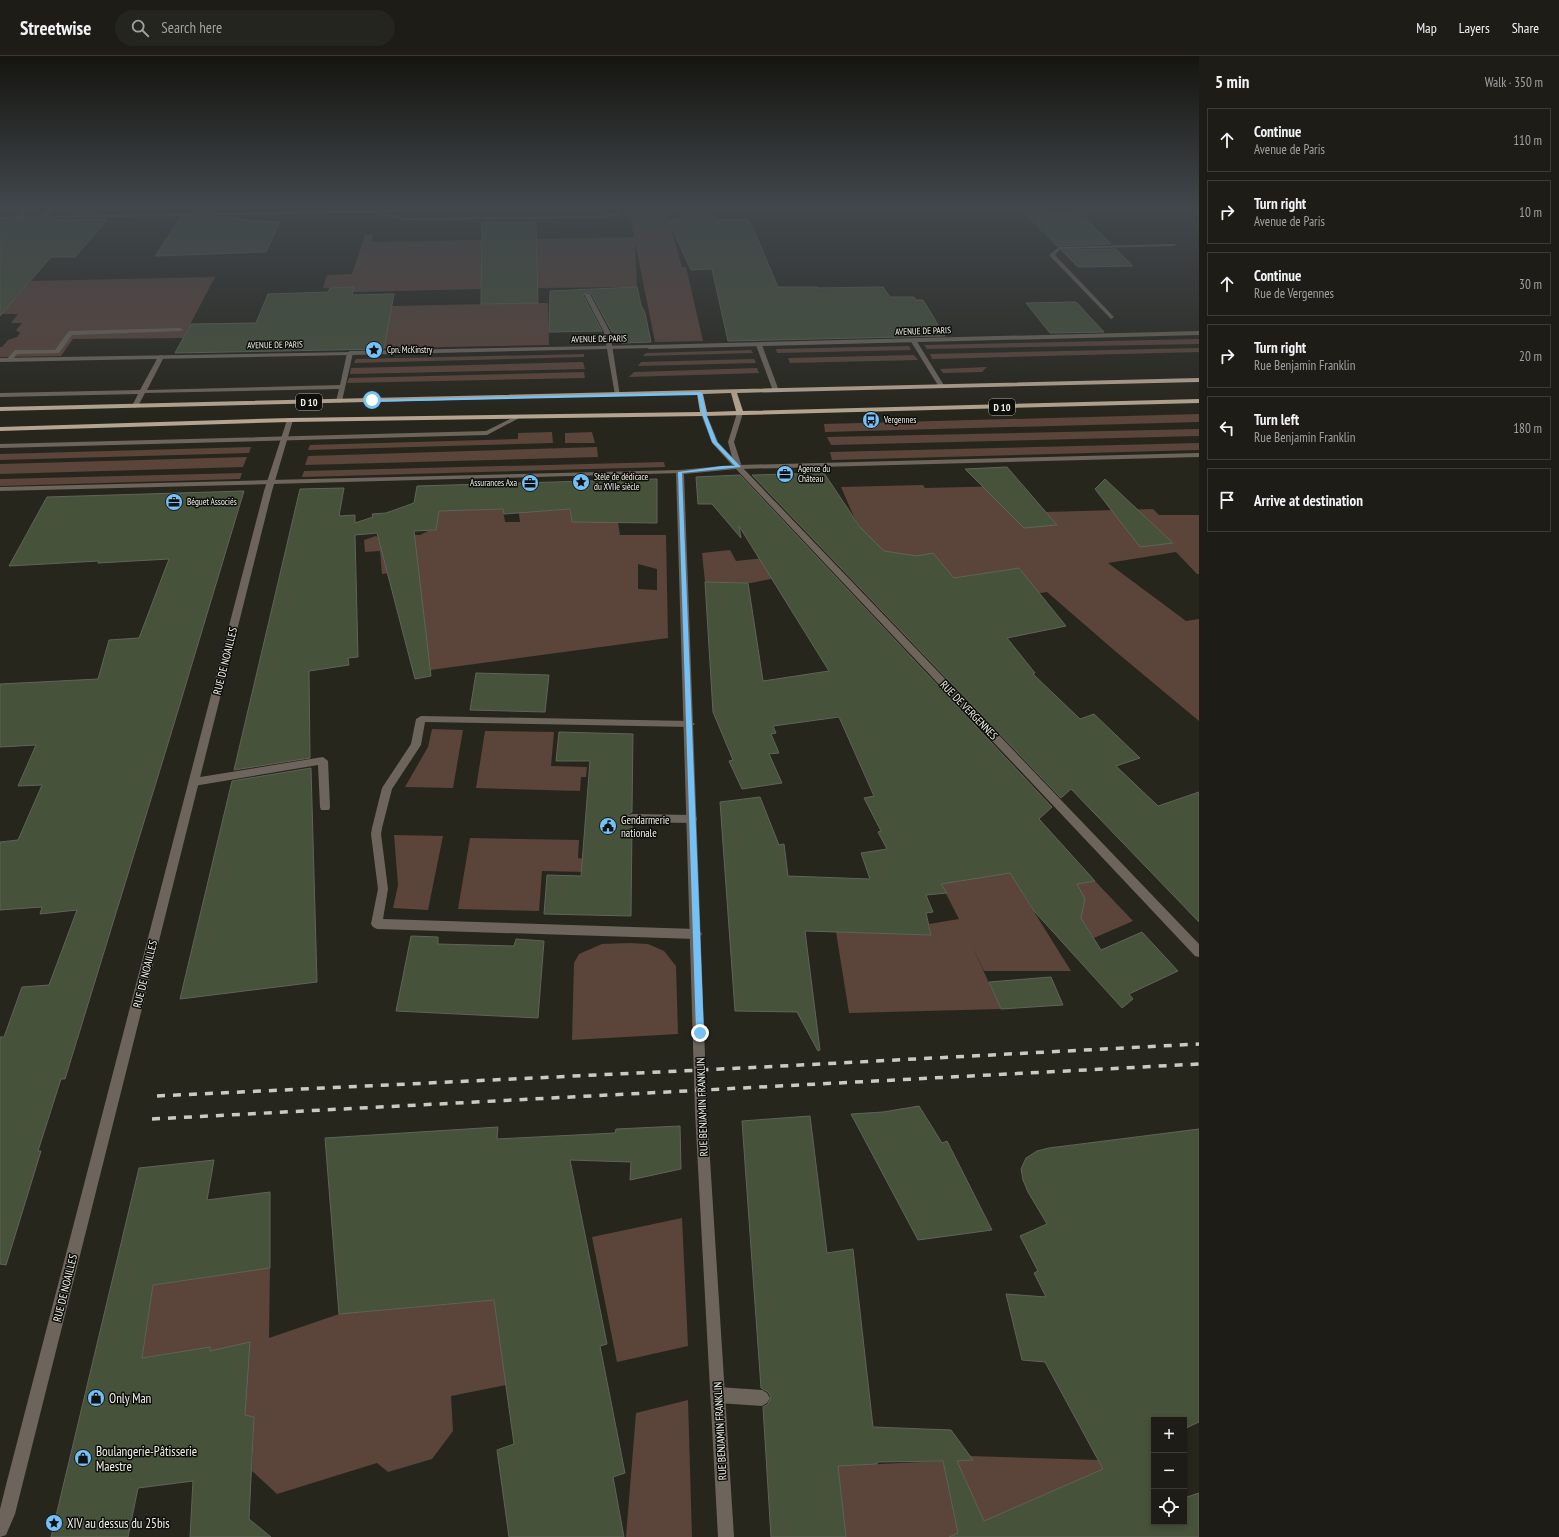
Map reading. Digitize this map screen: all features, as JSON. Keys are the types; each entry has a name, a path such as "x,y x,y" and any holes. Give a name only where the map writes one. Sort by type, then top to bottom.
{"main road":[{"name":"D 10","path":"0,429 292,411 338,401 618,394 776,392 1199,380"},
{"path":"700,393 704,414"},
{"path":"734,393 740,413"},
{"name":"D 10","path":"0,410 135,406 520,416 704,414 1199,401"}],"street":[{"path":"1074,278 1111,317"},
{"path":"587,294 607,332 618,394"},
{"path":"10,359 15,352 57,352 70,333 180,330"},
{"name":"AVENUE DE PARIS","path":"0,360 609,348 1126,333 1199,333"},
{"path":"912,340 942,387"},
{"path":"759,344 776,392"},
{"path":"338,401 350,353"},
{"path":"135,406 160,357"},
{"path":"0,396 341,387"},
{"name":"RUE DE NOAILLES","path":"0,1529 14,1485 271,482 292,411"},
{"name":"RUE DE VERGENNES","path":"739,467 730,442 740,413"},
{"name":"RUE DE VERGENNES","path":"704,414 714,442 1199,952"},
{"path":"0,446 487,433 520,416"},
{"path":"0,489 680,472 739,467 1199,455"},
{"name":"RUE BENJAMIN FRANKLIN","path":"680,472 690,724 700,1033 701,1112 726,1537"},
{"path":"690,724 421,719 416,745 387,788 377,828 376,834 383,889 377,924 696,934"},
{"path":"194,782 322,761 325,807"},
{"path":"632,818 692,819"},
{"path":"718,1395 762,1398"}],"shaded area":[{"path":"214,278 183,338 73,339 61,356 0,357 0,347 2,347 8,340 17,337 20,333 16,330 22,323 11,323 18,314 1,314 31,281"},
{"path":"326,278 637,278 637,287 538,288 538,285 481,286 481,289 353,292 354,287 323,288"},
{"path":"642,278 689,278 703,341 655,342"},
{"path":"548,303 549,345 337,349 349,307"},
{"path":"1199,339 1199,344 927,349 924,345"},
{"path":"909,346 911,350 777,353 776,349"},
{"path":"1199,348 1199,352 932,359 930,354"},
{"path":"751,350 753,353 643,356 646,353"},
{"path":"584,354 584,357 354,363 356,359"},
{"path":"914,355 918,360 790,363 788,358"},
{"path":"754,359 756,363 638,366 641,362"},
{"path":"583,362 585,369 350,374 351,368"},
{"path":"987,367 982,372 943,373 940,369"},
{"path":"757,368 759,373 629,377 634,372"},
{"path":"584,372 585,378 347,383 349,378"},
{"path":"1199,414 1199,422 825,432 824,424"},
{"path":"1199,429 1199,436 831,445 827,437"},
{"path":"552,432 553,443 308,450 310,445 518,439 518,433"},
{"path":"592,432 595,443 565,443 565,433"},
{"path":"1199,443 1199,450 832,460 830,452"},
{"path":"251,447 249,453 0,460 0,454"},
{"path":"597,447 598,457 305,465 308,456"},
{"path":"247,457 243,467 0,474 0,464"},
{"path":"664,462 665,467 302,477 304,471"},
{"path":"242,473 240,479 0,486 0,479"},
{"path":"923,485 925,488 1009,486 1057,525 1045,512 1153,509 1159,515 1199,515 1199,574 1197,574 1176,552 1108,563 1186,621 1199,619 1199,721 1047,592 964,604 911,574 884,551 861,528 854,517 841,487"},
{"path":"557,501 568,501 572,522 618,522 620,535 666,535 668,638 423,671 418,570 382,574 380,551 365,552 364,540 376,536 388,546 411,535 420,535 428,531 436,530 439,511 503,509 505,522 520,522 518,506 547,511 559,510","holes":["638,564 657,569 657,590 638,589"]},
{"path":"730,550 736,561 773,557 790,575 751,583 705,582 702,553"},
{"path":"432,729 463,730 453,788 405,787 428,747"},
{"path":"485,731 554,732 551,766 587,767 586,777 581,777 580,791 476,788"},
{"path":"394,835 443,836 428,910 393,908 398,885"},
{"path":"470,838 579,840 578,858 587,859 586,872 542,871 539,911 458,909"},
{"path":"1011,859 1023,894 1071,971 984,971 972,946 1001,1009 849,1013 836,932 931,935 929,924 959,919 941,884"},
{"path":"1095,881 1133,921 1094,938 1081,918 1081,892 1077,884"},
{"path":"602,944 648,944 664,951 676,966 678,1034 572,1040 574,963 579,954"},
{"path":"682,1218 688,1346 617,1362 592,1237"},
{"path":"270,1268 269,1338 339,1314 494,1300 506,1385 451,1396 453,1431 432,1459 388,1472 377,1463 277,1494 252,1471 254,1417 245,1415 210,1351 210,1347 142,1358 153,1285"},
{"path":"688,1400 692,1537 626,1537 636,1413"},
{"path":"970,1456 1098,1460 1103,1469 984,1521 957,1461"},
{"path":"943,1461 959,1537 846,1537 838,1466"}],"building":[{"path":"0,278 33,278 0,316"},
{"path":"481,278 537,278 538,303 481,304"},
{"path":"714,278 774,278 778,287 883,287 890,297 914,297 916,300 923,300 945,336 728,341"},
{"path":"354,287 352,295 394,294 384,349 175,353 191,324 256,323 268,294 328,292 330,288"},
{"path":"637,287 641,305 645,313 651,342 622,343 621,335 615,335 614,332 612,332 591,293 585,292 583,295 602,331 549,332 550,291"},
{"path":"1076,302 1104,332 1050,333 1026,303"},
{"path":"1007,467 1057,525 1024,528 965,469"},
{"path":"824,473 860,527 884,551 917,556 933,553 954,578 1019,568 1066,626 1007,638 1035,673 1033,674 1080,719 1094,714 1140,758 1116,766 1158,806 1199,792 1199,922 1071,789 1061,798 752,475"},
{"path":"740,475 1052,807 1039,819 1095,881 1077,884 1085,899 1081,918 1101,950 1142,932 1178,971 1129,994 1133,999 1122,1008 1034,911 1010,873 941,884 947,893 926,895 933,912 926,913 931,935 805,931 820,1050 818,1051 797,1012 735,1011 720,802 760,797 779,845 784,844 788,876 870,879 861,853 887,849 878,832 881,831 864,798 874,796 839,717 773,726 776,733 771,734 779,753 769,754 782,783 742,789 729,761 733,760 713,712 705,582 748,583 763,681 829,671 739,526 741,538 712,504 698,504 696,477"},
{"path":"657,479 657,523 572,522 570,509 504,514 503,509 439,511 436,530 414,531 431,676 415,679 377,533 355,535 358,657 348,658 349,665 309,671 310,758 234,770 300,489 344,488 339,516 355,515 355,523 373,517 372,514 386,513 414,503 417,486"},
{"path":"1105,479 1173,543 1140,547 1095,489"},
{"path":"244,491 65,1079 61,1079 38,1151 41,1151 6,1265 0,1264 0,1037 4,1037 22,987 49,985 77,910 40,914 42,907 0,910 0,842 18,840 42,785 18,786 36,745 0,747 0,684 98,679 109,640 139,638 169,559 9,566 47,497"},
{"path":"476,673 549,675 545,712 470,710"},
{"name":"Gendarmerie nationale","path":"559,732 633,734 632,812 628,814 626,818 628,822 632,824 631,916 544,914 547,875 581,876 590,761 556,761"},
{"path":"311,768 317,982 180,999 232,781"},
{"path":"411,936 438,937 438,944 514,946 516,939 544,941 538,1018 396,1011"},
{"path":"1051,977 1063,1005 1001,1009 989,982"},
{"path":"919,1106 942,1143 947,1141 992,1230 918,1240 851,1114 883,1112"},
{"path":"810,1116 827,1253 853,1249 873,1427 951,1430 973,1460 957,1461 984,1521 1103,1469 1045,1362 1022,1360 1006,1294 1046,1297 1034,1273 1038,1271 1020,1236 1047,1224 1028,1192 1023,1180 1021,1169 1026,1158 1037,1151 1049,1148 1199,1129 1199,1422 1187,1428 1187,1417 1151,1417 1151,1525 1187,1525 1187,1497 1199,1493 1199,1537 949,1537 958,1533 943,1461 877,1462 877,1464 838,1466 846,1537 771,1537 763,1407 768,1404 771,1397 768,1392 761,1388 742,1121"},
{"path":"680,1126 681,1169 630,1180 631,1162 570,1160 607,1344 600,1346 625,1473 613,1477 624,1537 509,1537 497,1450 514,1444 494,1300 339,1314 325,1138 498,1127 497,1139 615,1133 616,1129"},
{"path":"214,1160 207,1200 270,1192 270,1268 153,1285 142,1358 210,1347 210,1351 250,1342 245,1415 254,1417 249,1519 271,1537 190,1537 193,1481 138,1488 128,1537 51,1537 139,1168"}],"railway":[{"path":"157,1096 763,1067 1199,1044"},
{"path":"152,1119 1199,1064"}],"place":[{"name":"Cpn. McKinstry","path":"374,350"},
{"name":"Vergennes","path":"871,420"},
{"name":"Agence du Château","path":"785,474"},
{"name":"Stèle de dédicace du XVIIe siècle","path":"581,482"},
{"name":"Assurances Axa","path":"530,483"},
{"name":"Béguet Associés","path":"174,502"},
{"name":"Gendarmerie nationale","path":"608,826"},
{"name":"Only Man","path":"96,1398"},
{"name":"Boulangerie-Pâtisserie Maestre","path":"83,1458"},
{"name":"XIV au dessus du 25bis","path":"54,1523"}],"route":[{"path":"372,400 700,393 704,414 714,442 739,467 722,467 680,472 700,1033"}]}
